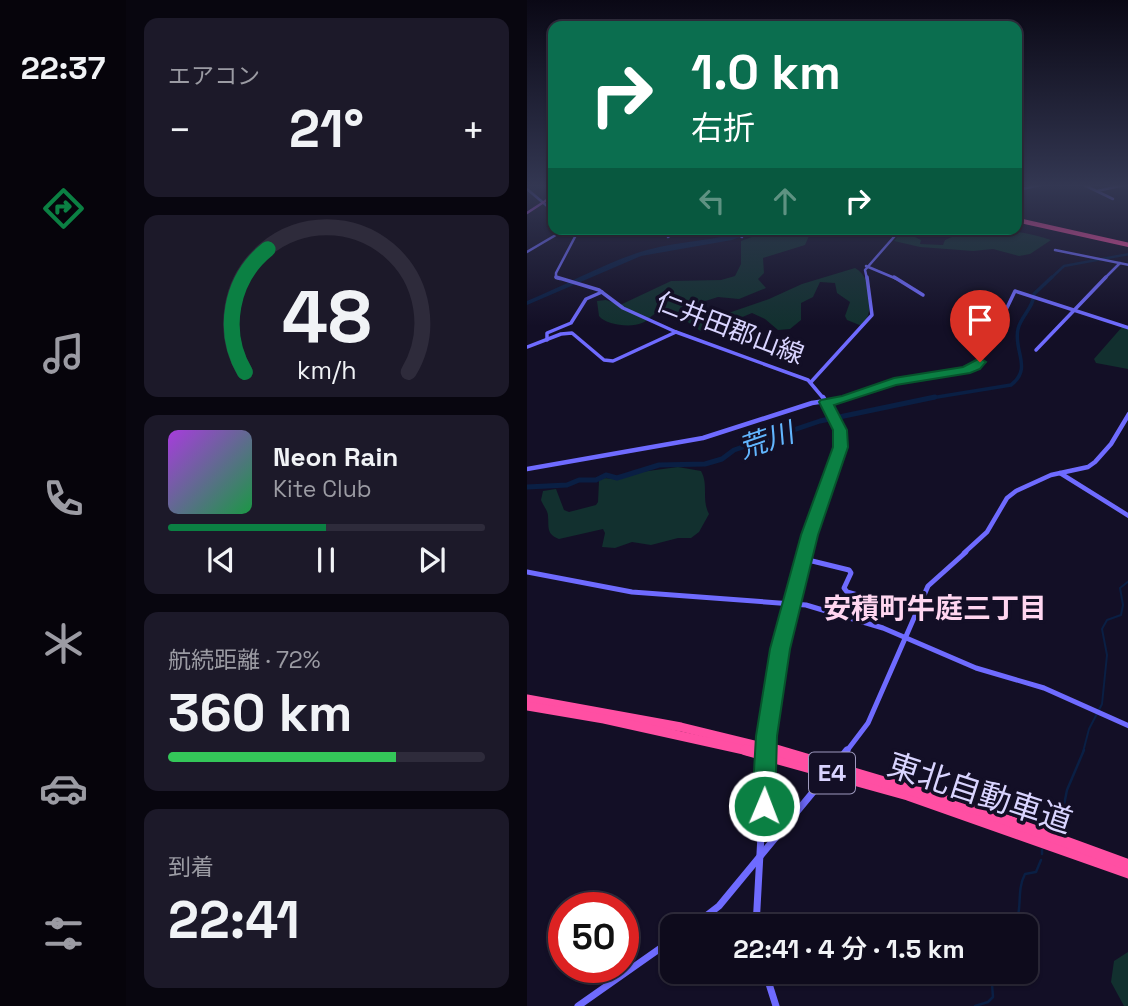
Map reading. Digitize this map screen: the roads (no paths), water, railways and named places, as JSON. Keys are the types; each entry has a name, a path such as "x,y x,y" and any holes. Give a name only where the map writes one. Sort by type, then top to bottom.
{"highway":[{"path":"1076,232 1128,244"},
{"name":"東北自動車道","path":"527,699 687,729 830,765 968,806 1128,864"},
{"name":"東北自動車道","path":"527,706 686,736 802,765 955,810 1128,873"}],"street":[{"path":"527,252 556,235"},
{"name":"仁井田郡山線","path":"576,235 555,275 557,279 603,292 623,308 676,332 811,382 826,402 840,430 840,447 804,559 780,649 766,740 757,914"},
{"path":"811,382 872,315 871,294 864,274 866,266 895,235"},
{"path":"1055,250 1128,265"},
{"path":"1036,350 1120,263"},
{"path":"866,266 893,277 923,296"},
{"path":"527,469 703,438 807,405 845,400 894,382 928,378 976,367 980,362 987,333 1004,314 1015,291 1128,328"},
{"path":"547,340 547,333 574,320 586,299 603,292"},
{"path":"527,347 572,333 604,360 611,361 676,332"},
{"path":"709,914 719,906 762,855 868,723 928,586 987,532 1007,498 1020,488 1060,472 1088,467 1111,444 1128,414"},
{"path":"1060,472 1128,516"},
{"path":"804,559 849,570 851,573 844,588 847,592 917,612"},
{"path":"527,572 633,592 792,603 862,621 906,637 976,668 1072,699 1128,726"},
{"path":"578,1006 660,948"},
{"path":"769,984 776,1006"}],"water":[{"path":"746,235 732,240 641,256 527,305 527,301 631,255 660,247"}],"waterway":[{"name":"荒川","path":"1050,279 1064,266 1129,254"},
{"name":"荒川","path":"927,399 1011,385 1017,379 1022,366 1018,329 1034,294 1052,277"},
{"name":"荒川","path":"927,399 935,397"},
{"name":"荒川","path":"527,487 567,485 579,480 596,480 606,475 617,478 659,465 705,464 722,459 734,450 820,421 927,399"},
{"path":"1083,752 1089,729 1102,704 1107,655 1102,629 1107,620 1121,615 1123,605 1120,588 1129,581"},
{"path":"1051,818 1063,810 1067,790 1084,750"},
{"path":"1045,823 1048,819"},
{"path":"1019,914 1022,880 1025,874 1036,872 1041,860"},
{"path":"975,1006 988,1002 993,997 992,984"}],"district":[{"name":"安積町牛庭三丁目","path":"935,608"}]}
